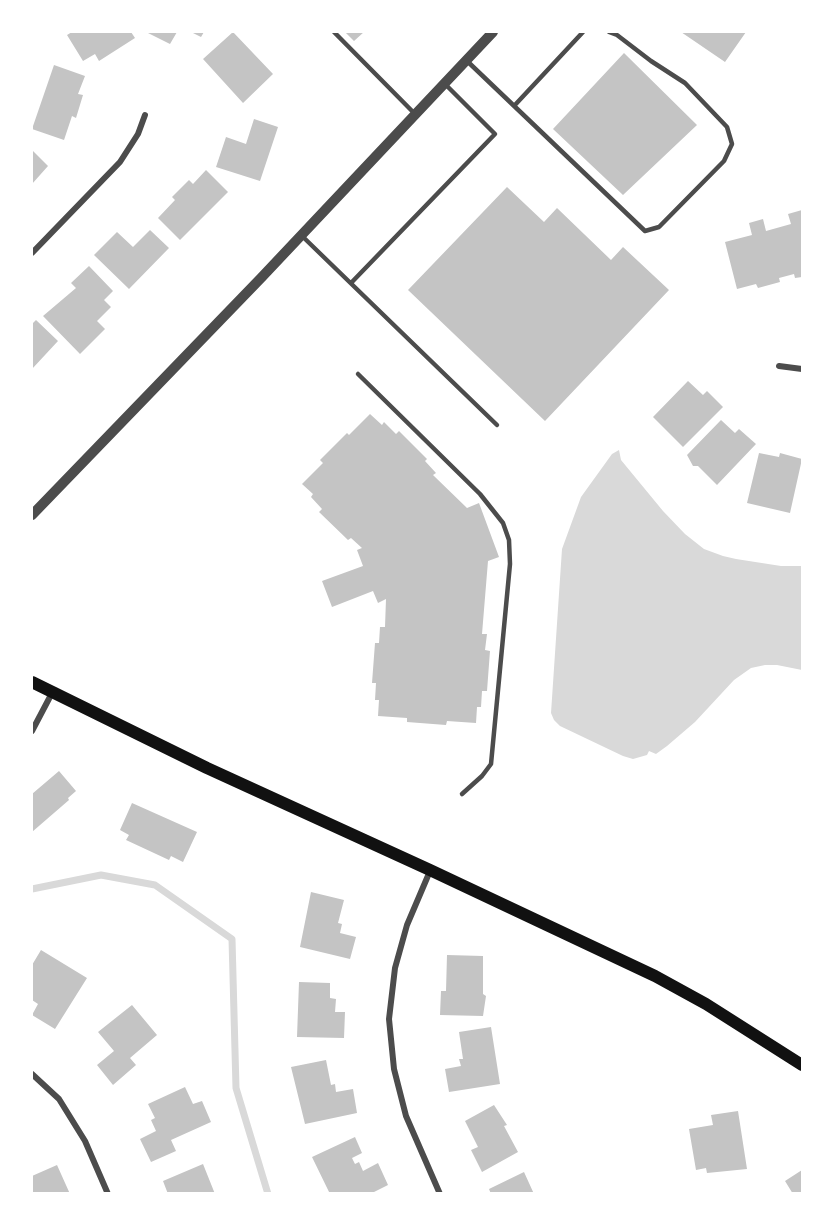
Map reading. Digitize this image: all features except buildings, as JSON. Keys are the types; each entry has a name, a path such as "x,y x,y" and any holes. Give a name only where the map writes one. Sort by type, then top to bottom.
{"main road":[{"path":"32,682 207,768 655,976 705,1004 802,1065"}],"street":[{"path":"32,515 493,32"},
{"path":"32,254 120,162 138,134 145,115"},
{"path":"779,366 802,369"},
{"path":"32,731 52,693"},
{"path":"430,870 407,925 395,968 389,1019 394,1069 406,1116 440,1194"},
{"path":"32,1074 59,1099 85,1141 108,1194"}],"lane":[{"path":"334,32 415,114"},
{"path":"514,106 583,32"},
{"path":"466,60 645,231 659,227 724,161 732,144 727,127 685,82 651,61 617,35 609,32"},
{"path":"351,283 495,134 444,83"},
{"path":"301,235 497,425"},
{"path":"358,374 480,495 503,523 509,540 510,564 491,764 482,776 462,794"}],"shaded area":[{"path":"619,450 621,460 663,511 685,534 704,549 736,559 781,566 802,566 802,670 777,665 751,668 734,680 695,722 667,746 656,754 649,751 647,755 633,759 560,726 551,713 562,549 581,497 612,454"}],"waterway":[{"path":"32,889 101,875 155,885 232,939 236,1088 268,1194"}]}
